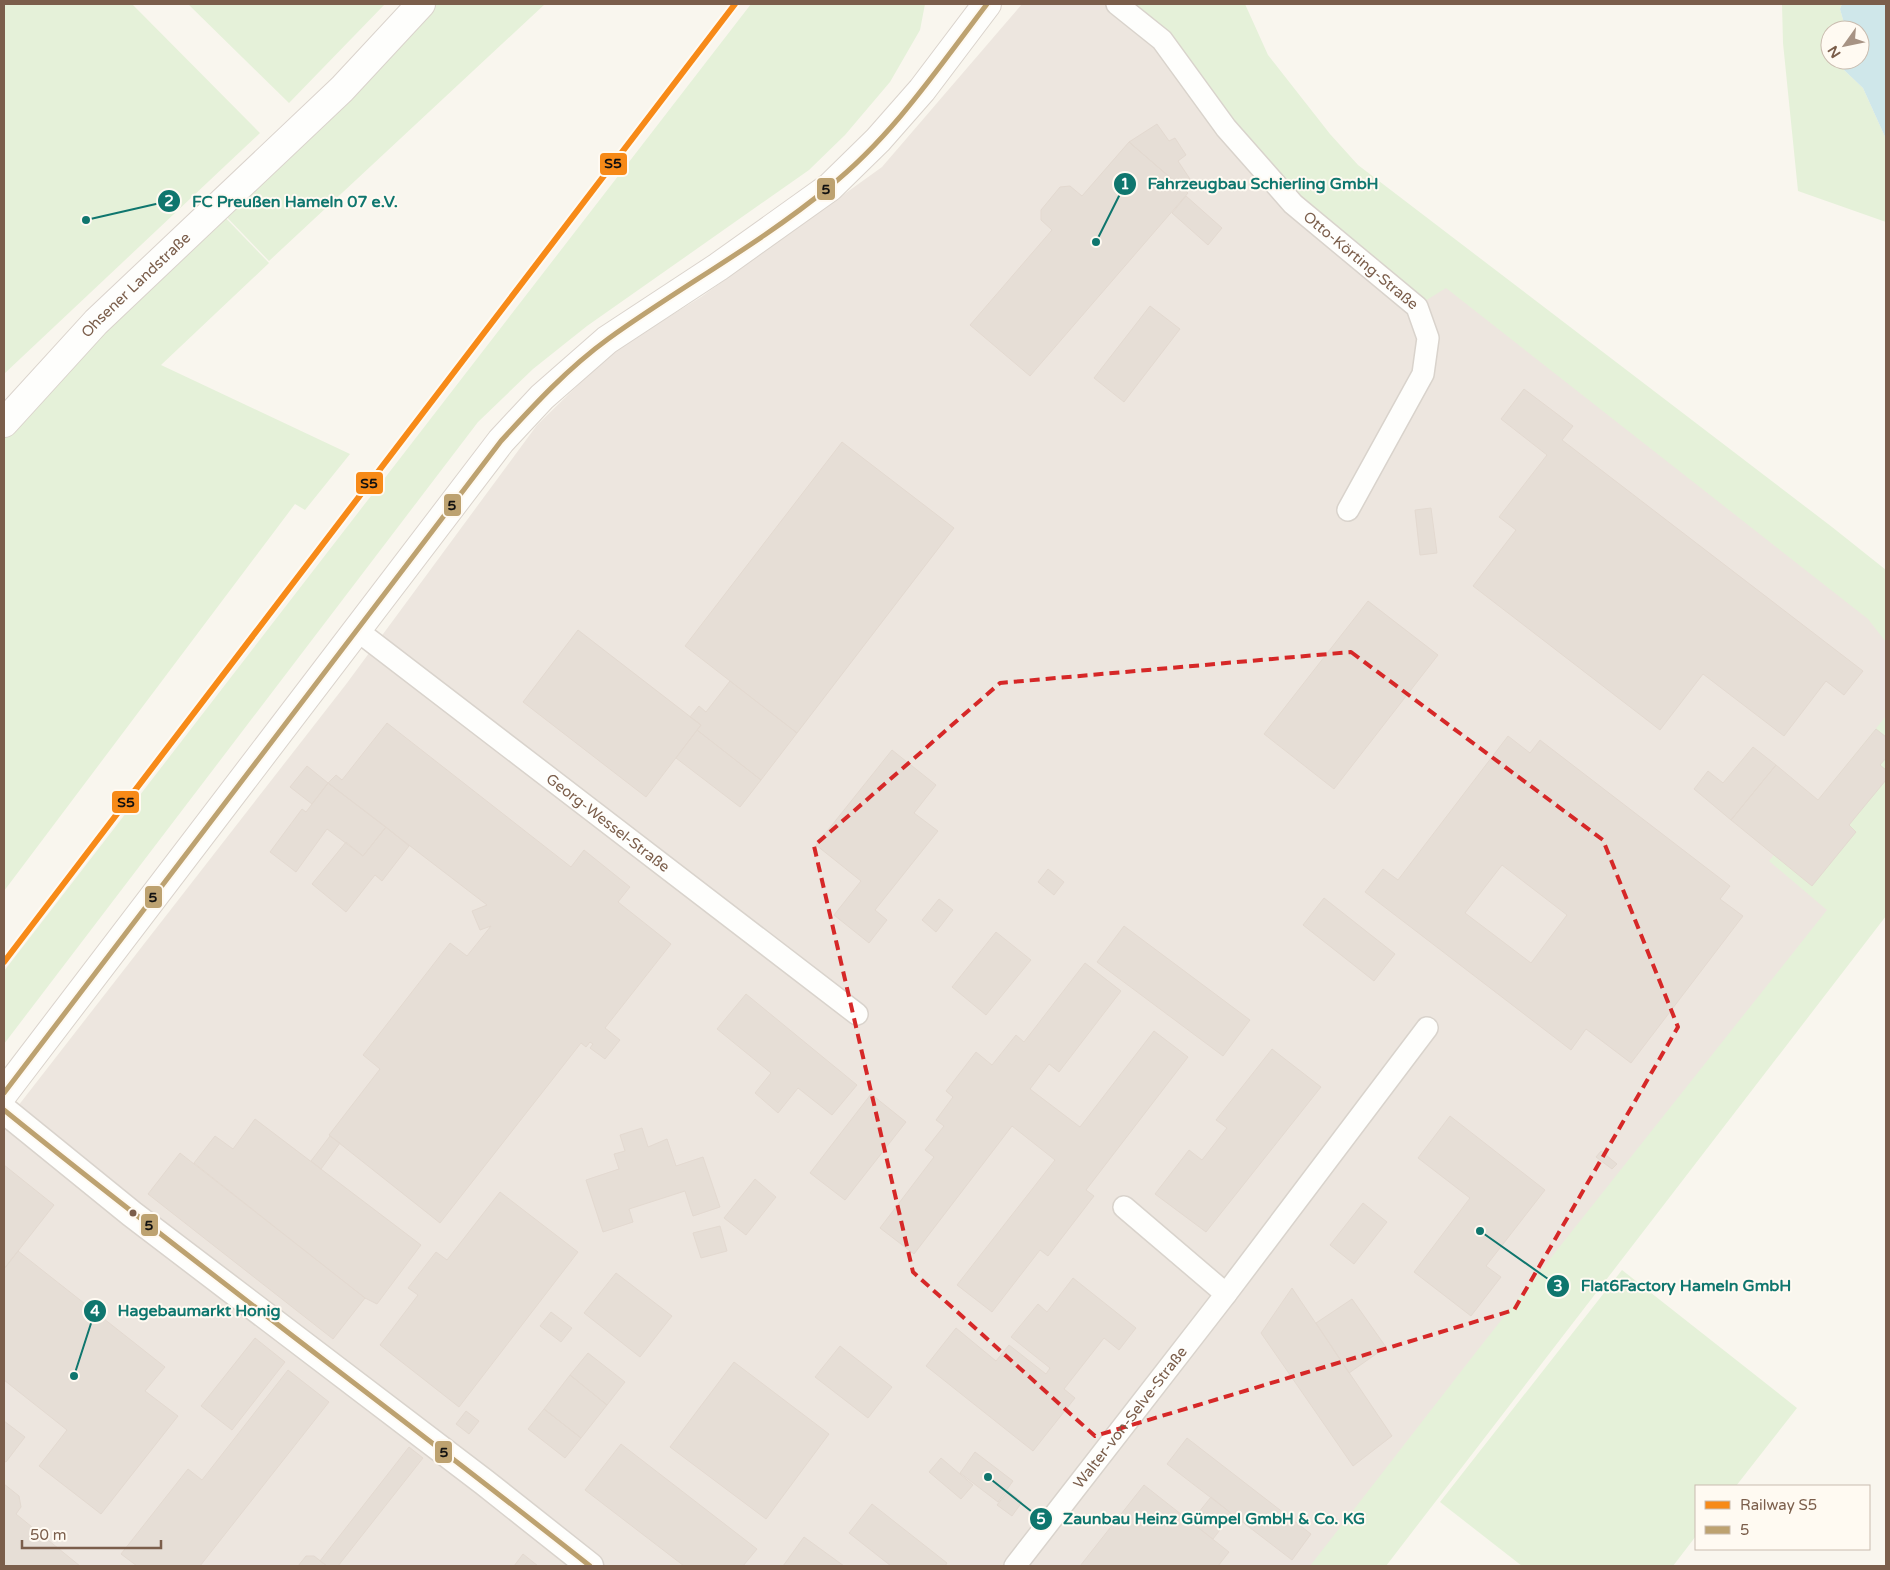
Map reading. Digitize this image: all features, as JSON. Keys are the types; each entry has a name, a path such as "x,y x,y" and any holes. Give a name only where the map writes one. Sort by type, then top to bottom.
{"main road":[{"name":"Ohsener Landstraße","path":"4,423 96,322 342,89 421,4"},
{"path":"4,1093 501,441 542,397 607,340 718,267 830,187 878,140 922,90 987,4"}],"street":[{"name":"Otto-Körting-Straße","path":"1117,4 1162,40 1226,128 1294,204 1417,307 1428,338 1423,374 1348,510"},
{"name":"Georg-Wessel-Straße","path":"358,630 856,1014"},
{"name":"Walter-von-Selve-Straße","path":"1015,1566 1226,1294 1427,1028"},
{"path":"4,1110 132,1214 484,1482 590,1566"},
{"path":"1124,1207 1226,1294"}],"highlighted area":[{"path":"1351,652 1603,840 1678,1027 1514,1310 1095,1436 913,1272 814,846 1000,683"}],"shaded area":[{"path":"1022,4 1153,4 1886,603 1886,889 1374,1566 4,1566 4,1124 347,683 537,425 613,351 701,297 882,167"}],"green space":[{"path":"4,4 132,4 260,133 4,374"},
{"path":"188,4 385,4 289,103"},
{"path":"423,4 545,4 269,261 218,208"},
{"path":"751,4 925,4 920,30 890,82 845,135 809,170 587,326 533,369 478,422 4,1044 4,971"},
{"path":"1117,4 1245,4 1268,55 1330,134 1358,165 1886,570 1886,642 1868,619 1446,288 1417,306 1294,203"},
{"path":"1782,4 1842,4 1840,9 1843,20 1820,20 1820,70 1844,70 1863,88 1886,139 1886,222 1798,191 1783,43"},
{"path":"216,208 269,263 161,365 350,454 305,510 295,504 4,891 4,423"},
{"path":"1886,716 1886,916 1386,1566 1310,1566 1480,1347 1827,910 1769,861"},
{"path":"1622,1270 1797,1408 1737,1485 1695,1485 1695,1537 1673,1566 1522,1566 1440,1502"}],"water":[{"path":"1842,4 1886,4 1886,139 1863,88 1844,70 1870,70 1870,20 1843,20 1840,9"}],"building":[{"path":"1157,124 1169,141 1175,138 1186,155 1178,161 1190,179 1180,186 1129,142"},
{"path":"1129,142 1188,193 1030,376 970,325 1052,230 1041,220 1041,210 1060,187 1070,186 1082,196"},
{"path":"1186,196 1222,228 1208,245 1172,213"},
{"path":"1150,306 1180,329 1124,402 1094,378"},
{"path":"1524,389 1573,426 1562,440 1863,671 1844,695 1826,681 1784,736 1703,674 1660,730 1473,586 1516,530 1499,517 1547,455 1501,419"},
{"path":"842,442 954,528 797,733 685,646"},
{"path":"1431,508 1437,553 1420,555 1415,510"},
{"path":"1368,601 1438,655 1334,789 1264,734"},
{"path":"578,630 701,725 646,797 523,702"},
{"path":"730,681 797,733 761,780 697,730 701,725 690,717 699,706 706,712"},
{"path":"387,723 571,867 584,850 630,887 618,902 671,944 605,1028 620,1040 605,1059 590,1048 593,1044 590,1042 586,1047 581,1043 440,1223 329,1135 380,1069 363,1055 450,943 467,956 491,926 480,930 472,911 487,905 328,783 336,775 342,780"},
{"path":"1876,729 1886,737 1886,758 1880,765 1886,770 1886,780 1849,825 1856,832 1812,886 1731,820 1776,765 1818,800"},
{"path":"697,730 761,780 740,807 676,758"},
{"path":"1508,736 1530,753 1540,740 1730,886 1720,899 1743,916 1631,1063 1586,1029 1571,1050 1365,892 1383,869 1398,880","holes":["1502,865 1567,915 1531,963 1465,913"]},
{"path":"1753,747 1776,765 1731,820 1694,789 1708,771 1723,783"},
{"path":"892,750 936,785 914,813 938,831 875,910 887,920 869,943 834,915 861,881 816,845"},
{"path":"307,766 328,783 312,804 290,787"},
{"path":"328,783 386,827 363,856 327,829 296,872 270,852 302,809 306,812"},
{"path":"386,827 409,846 382,881 375,875 346,912 312,884 346,842 363,856"},
{"path":"1048,869 1064,882 1054,895 1038,882"},
{"path":"1324,898 1395,954 1374,981 1303,925"},
{"path":"939,899 953,910 936,932 922,920"},
{"path":"1124,926 1250,1020 1223,1056 1097,962"},
{"path":"996,932 1031,960 986,1015 952,987"},
{"path":"1085,963 1121,991 1059,1072 1049,1064 1030,1089 1080,1127 1154,1031 1188,1057 1086,1190 1094,1196 1048,1256 1040,1250 992,1312 957,1285 1055,1160 1012,1126 914,1254 880,1228 934,1157 925,1150 944,1126 936,1120 953,1097 946,1091 976,1052 992,1065 1016,1035 1024,1042"},
{"path":"746,994 857,1085 832,1115 798,1088 778,1113 755,1093 771,1073 717,1029"},
{"path":"1272,1049 1321,1087 1206,1232 1155,1194 1189,1150 1202,1160 1227,1128 1216,1120"},
{"path":"871,1094 906,1122 845,1200 810,1173"},
{"path":"1450,1116 1545,1190 1486,1266 1501,1277 1471,1316 1414,1272 1470,1198 1418,1158"},
{"path":"255,1119 421,1245 377,1304 365,1298 194,1163 215,1136 233,1149"},
{"path":"642,1128 648,1147 667,1139 676,1166 703,1157 720,1207 693,1216 685,1191 629,1209 633,1222 603,1232 586,1180 619,1169 614,1154 625,1151 620,1135"},
{"path":"330,1136 340,1143 321,1169 311,1161"},
{"path":"1601,1151 1617,1164 1612,1169 1596,1157"},
{"path":"180,1153 365,1298 333,1339 148,1194"},
{"path":"4,1165 54,1205 4,1269"},
{"path":"755,1179 776,1197 746,1235 724,1218"},
{"path":"500,1192 578,1252 459,1407 380,1345 418,1295 408,1288 436,1252 447,1260"},
{"path":"1363,1203 1387,1222 1354,1264 1330,1245"},
{"path":"720,1226 727,1251 701,1258 693,1233"},
{"path":"18,1251 165,1367 145,1391 178,1416 101,1514 39,1466 67,1430 4,1380 4,1269"},
{"path":"616,1273 672,1316 640,1357 584,1313"},
{"path":"1073,1278 1136,1328 1119,1350 1104,1338 1064,1389 1075,1398 1033,1451 926,1366 956,1328 996,1361 1009,1345 1046,1374 1050,1368 1011,1337 1038,1304 1047,1312"},
{"path":"1292,1288 1392,1436 1353,1466 1261,1333"},
{"path":"1352,1299 1386,1347 1349,1373 1316,1323"},
{"path":"551,1312 572,1328 561,1342 540,1326"},
{"path":"255,1338 285,1362 232,1430 201,1406"},
{"path":"840,1346 892,1387 868,1418 815,1377"},
{"path":"588,1353 625,1382 607,1405 570,1375"},
{"path":"734,1362 829,1434 766,1519 670,1447"},
{"path":"288,1370 329,1402 200,1566 137,1566 121,1554 188,1469 202,1480"},
{"path":"570,1375 607,1405 581,1438 544,1409"},
{"path":"544,1409 581,1438 565,1458 528,1429"},
{"path":"466,1411 479,1421 469,1434 456,1424"},
{"path":"4,1421 25,1437 6,1462 4,1461"},
{"path":"1187,1438 1311,1534 1292,1560 1167,1464"},
{"path":"621,1444 757,1549 743,1566 684,1566 585,1490"},
{"path":"409,1447 423,1458 338,1566 327,1566 320,1561"},
{"path":"975,1452 1013,1481 998,1502 960,1473"},
{"path":"941,1458 973,1485 961,1499 929,1472"},
{"path":"4,1484 19,1496 21,1507 16,1514 80,1566 4,1566"},
{"path":"1144,1485 1229,1552 1218,1566 1080,1566"},
{"path":"1008,1491 1022,1502 1012,1516 997,1505"},
{"path":"1211,1497 1232,1514 1213,1539 1191,1522"},
{"path":"872,1504 947,1563 945,1566 891,1566 849,1533"},
{"path":"804,1537 844,1566 783,1566"},
{"path":"523,1554 538,1566 514,1566"},
{"path":"306,1556 314,1556 327,1566 298,1566"}],"rail line":[{"name":"S5","path":"4,962 735,4"}],"transit line":[{"name":"5","path":"4,1093 501,441 552,387 593,350 803,208 852,167 874,146 914,100 987,4"},
{"name":"5","path":"4,1110 149,1225 590,1566"}],"place":[{"name":"FC Preußen Hameln 07 e.V.","path":"86,220"},
{"name":"Fahrzeugbau Schierling GmbH","path":"1096,242"},
{"name":"Flat6Factory Hameln GmbH","path":"1480,1231"},
{"name":"Hagebaumarkt Honig","path":"74,1376"},
{"name":"Zaunbau Heinz Gümpel GmbH & Co. KG","path":"988,1477"}]}
